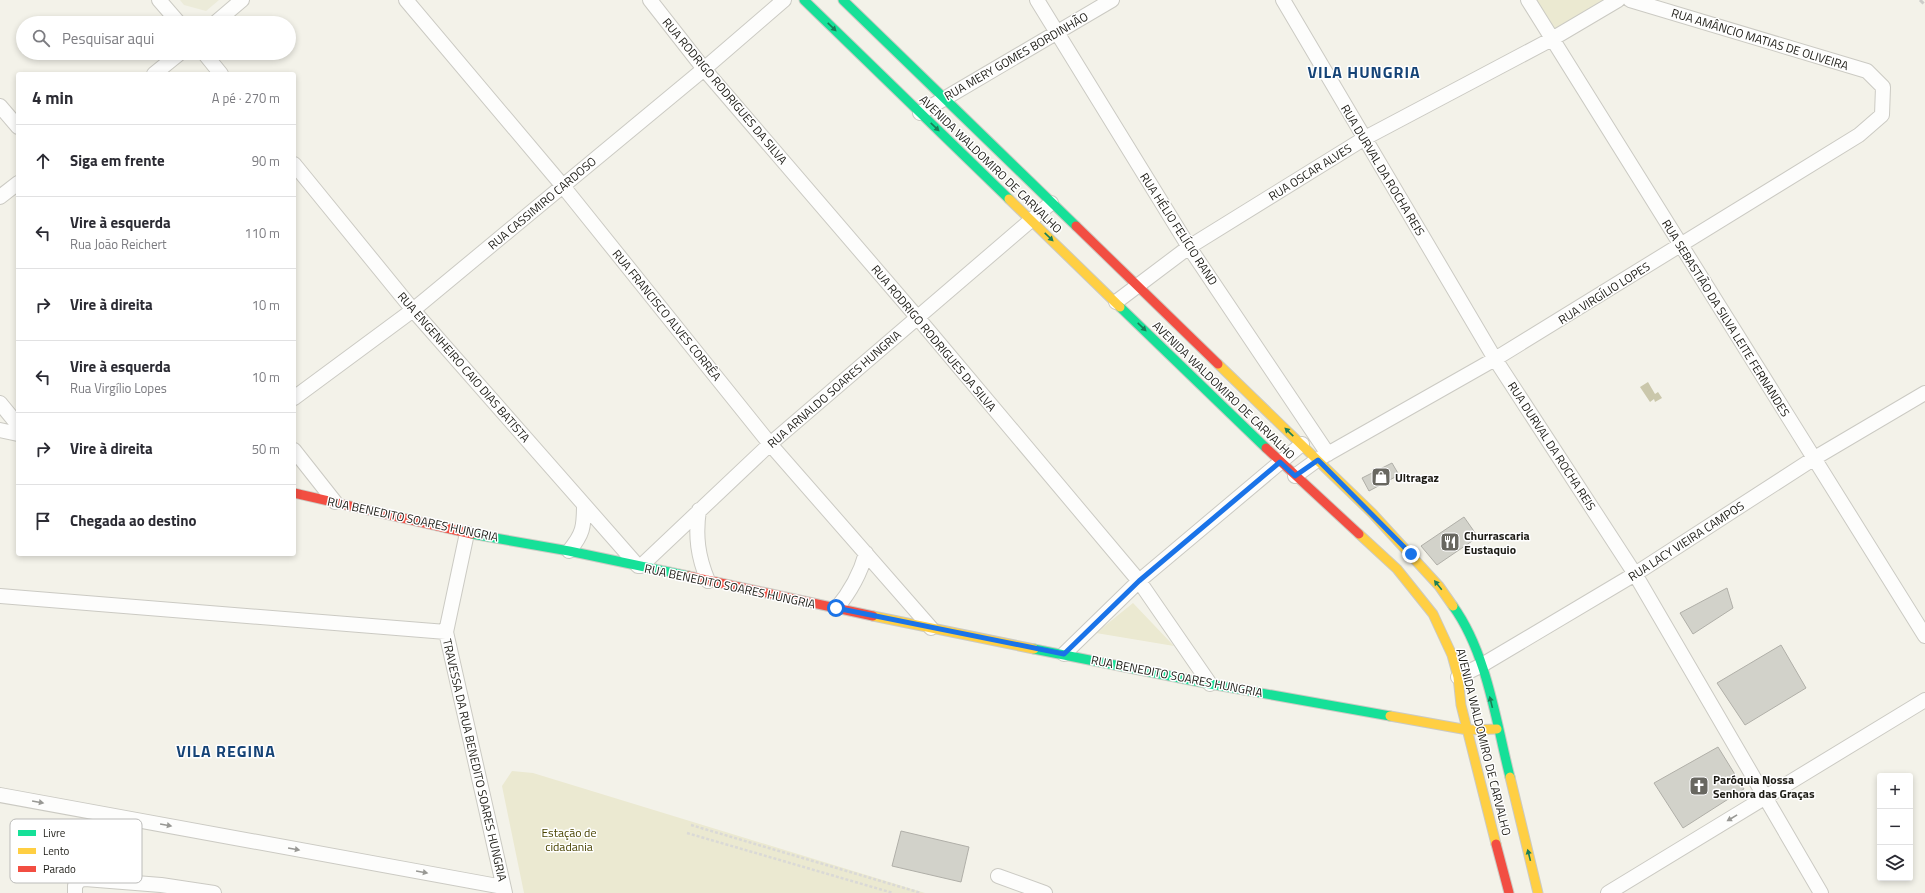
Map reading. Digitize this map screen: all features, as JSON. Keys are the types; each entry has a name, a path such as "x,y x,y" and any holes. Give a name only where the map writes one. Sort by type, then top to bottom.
{"main road":[{"name":"AVENIDA WALDOMIRO DE CARVALHO","path":"804,0 1280,462 1402,575 1434,614 1452,655 1458,677 1462,705 1509,893"},
{"name":"AVENIDA WALDOMIRO DE CARVALHO","path":"843,0 1051,203 1302,444 1323,457 1439,586 1462,618 1482,665 1538,893"},
{"name":"RUA BENEDITO SOARES HUNGRIA","path":"296,493 467,533 569,551 708,582 1210,684 1468,730 1497,729"}],"street":[{"path":"160,0 173,16"},
{"path":"223,16 242,0"},
{"name":"RUA FRANCISCO ALVES CORRÊA","path":"406,0 562,185 770,444 931,628"},
{"name":"RUA RODRIGO RODRIGUES DA SILVA","path":"650,0 704,69 917,317 1139,581 1210,684"},
{"name":"RUA CASSIMIRO CARDOSO","path":"296,397 413,310 562,185 704,69 784,0"},
{"name":"RUA HÉLIO FELÍCIO RAND","path":"1037,0 1189,247 1323,457"},
{"name":"RUA MERY GOMES BORDINHÃO","path":"920,113 944,97 1112,0"},
{"name":"RUA DURVAL DA ROCHA REIS","path":"1283,0 1495,359 1635,574 1821,893"},
{"name":"RUA SEBASTIÃO DA SILVA LEITE FERNANDES","path":"1528,0 1925,636"},
{"name":"RUA OSCAR ALVES","path":"1116,302 1137,284 1189,247 1365,138 1552,39 1618,0"},
{"name":"RUA AMÂNCIO MATIAS DE OLIVEIRA","path":"1630,0 1867,71 1883,87"},
{"path":"156,72 171,60"},
{"path":"210,60 219,72"},
{"name":"RUA VIRGÍLIO LOPES","path":"1295,476 1323,457 1495,359 1859,136 1882,114 1883,87"},
{"path":"0,106 16,125"},
{"name":"RUA ENGENHEIRO CAIO DIAS BATISTA","path":"296,166 413,310 639,566"},
{"path":"0,197 16,185"},
{"name":"RUA ARNALDO SOARES HUNGRIA","path":"639,566 770,444 1051,203"},
{"name":"RUA LACY VIEIRA CAMPOS","path":"1458,677 1482,665 1635,574 1813,458 1925,393"},
{"path":"0,403 16,423"},
{"path":"0,430 16,434"},
{"path":"1064,654 1139,581 1302,444"},
{"path":"296,453 335,502"},
{"path":"569,551 581,537 584,527 584,505"},
{"path":"699,510 697,546 701,564 708,582"},
{"name":"TRAVESSA DA RUA BENEDITO SOARES HUNGRIA","path":"467,533 446,632 504,890"},
{"path":"836,608 850,592 860,574 866,553"},
{"path":"0,596 446,632"},
{"path":"1608,893 1925,700"},
{"path":"0,795 127,819"},
{"path":"142,822 504,890"},
{"path":"998,876 1045,893"},
{"path":"74,893 77,883"},
{"path":"115,883 160,889 214,893"}],"path":[{"path":"691,825 921,893"},
{"path":"687,833 893,893"}],"shaded area":[{"path":"180,0 219,0 206,11 184,5"},
{"path":"1648,382 1655,394 1658,392 1662,398 1655,402 1654,399 1650,402 1640,387"}],"green space":[{"path":"1531,0 1613,0 1553,36"},
{"path":"1133,603 1174,646 1096,633"},
{"name":"Estação de cidadania","path":"512,771 533,773 925,893 524,893 502,786"}],"building":[{"name":"Ultragaz","path":"1392,463 1399,475 1369,491 1362,478"},
{"name":"Churrascaria Eustaquio","path":"1464,517 1478,537 1437,565 1421,546"},
{"path":"1727,588 1733,608 1693,634 1680,613"},
{"path":"1781,645 1806,688 1745,725 1717,683"},
{"name":"Paróquia Nossa Senhora das Graças","path":"1718,747 1744,789 1683,828 1654,783"},
{"path":"901,831 969,847 961,882 892,866"}],"railway":[{"path":"1920,0 1925,5"}],"traffic: fast":[{"path":"804,0 1009,199"},
{"path":"843,0 1076,226"},
{"path":"1120,307 1266,448"},
{"path":"472,534 569,551 688,576"},
{"path":"1453,606 1465,625 1482,666 1495,711 1510,777"},
{"path":"1034,649 1210,684 1390,716"}],"traffic: slow":[{"path":"1009,199 1120,307"},
{"path":"1218,364 1372,513 1439,586 1453,606"},
{"path":"1359,534 1397,569 1433,614 1452,655 1458,677 1461,705 1496,844"},
{"path":"873,616 1034,649"},
{"path":"1390,716 1468,730 1497,729"},
{"path":"1510,777 1538,893"}],"traffic: jam":[{"path":"1076,226 1218,364"},
{"path":"1266,448 1359,534"},
{"path":"296,493 472,534"},
{"path":"688,576 873,616"},
{"path":"1496,844 1509,893"}],"place":[{"name":"Ultragaz","path":"1381,477"},
{"name":"Churrascaria Eustaquio","path":"1450,542"},
{"name":"Paróquia Nossa Senhora das Graças","path":"1699,786"}],"district":[{"name":"VILA HUNGRIA","path":"1364,72"},
{"name":"VILA REGINA","path":"226,751"}],"route":[{"path":"836,608 1064,654 1139,581 1280,462 1295,476 1318,460 1411,554"}]}
